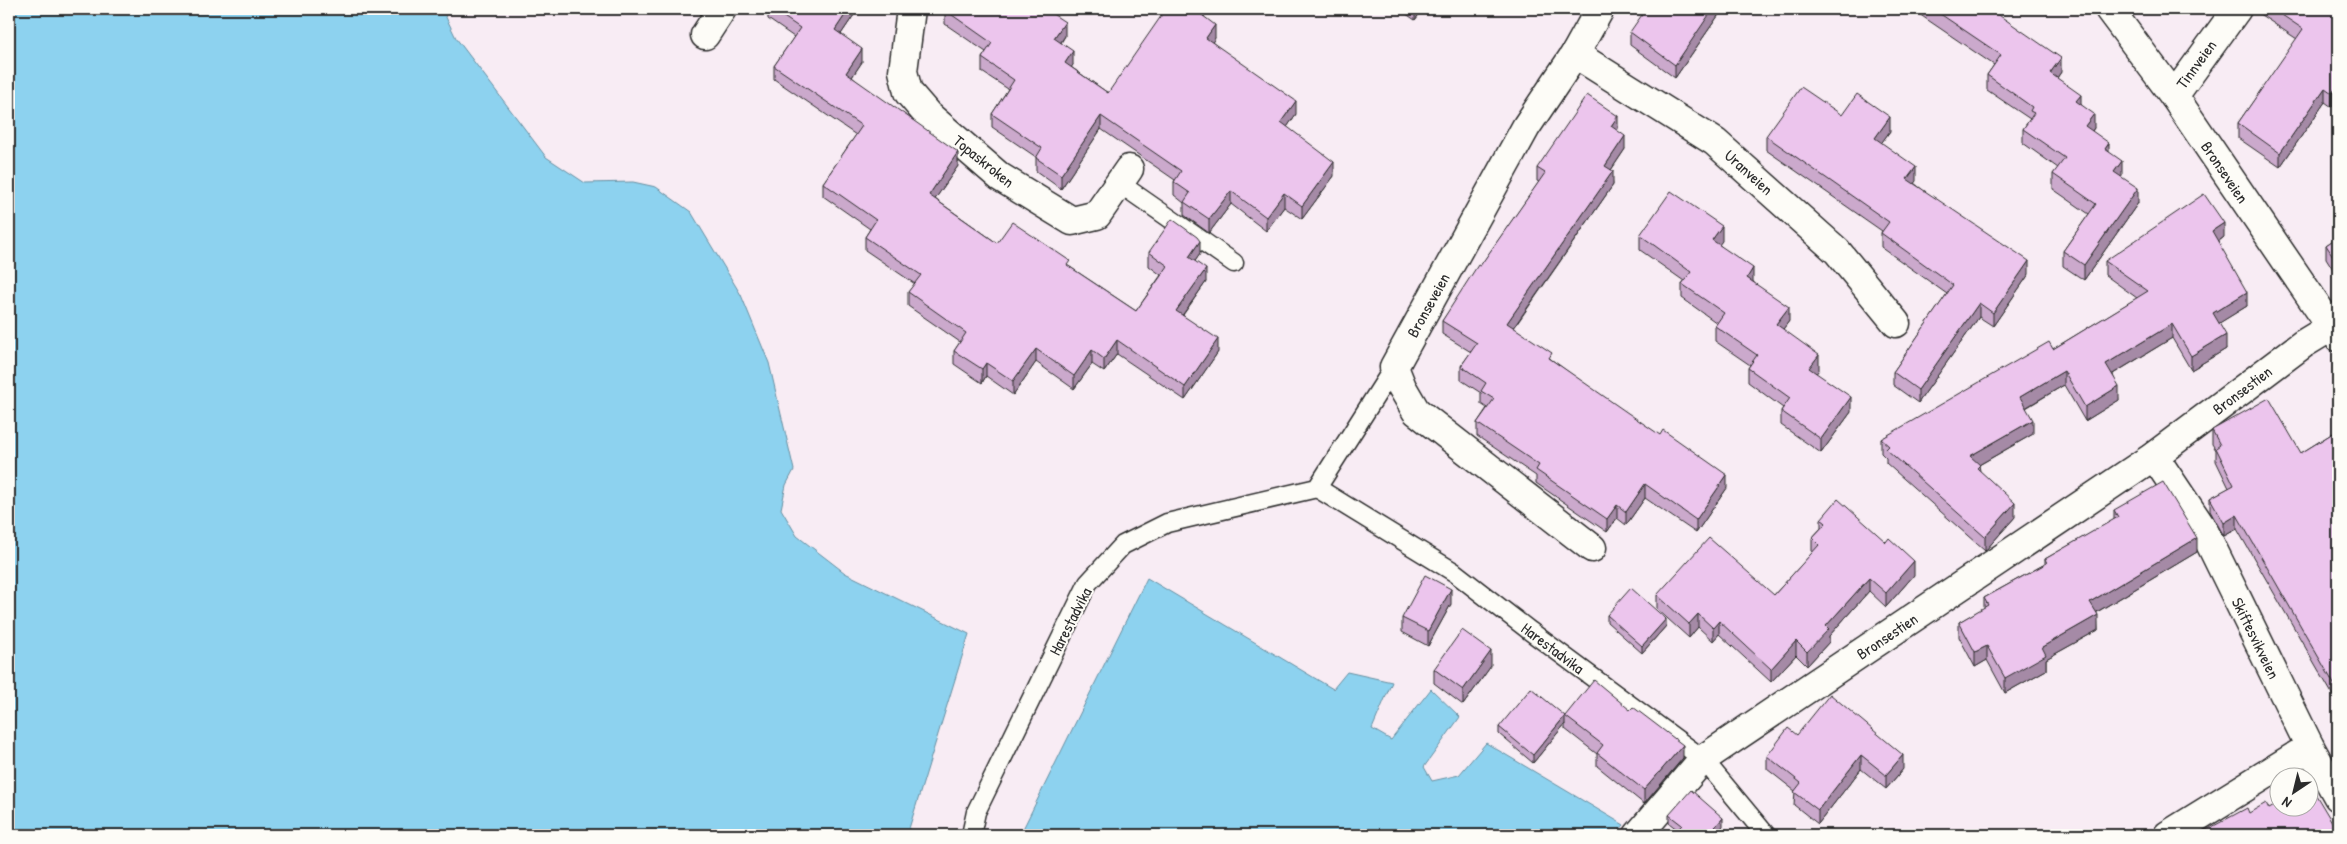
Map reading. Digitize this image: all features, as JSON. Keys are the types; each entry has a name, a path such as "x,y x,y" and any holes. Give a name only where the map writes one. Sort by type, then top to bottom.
{"street":[{"path":"706,34 722,9"},
{"name":"Topaskroken","path":"910,9 903,71 908,92 927,114 1000,177 1072,221 1097,215 1124,176"},
{"name":"Bronseveien","path":"1394,367 1526,126 1575,54 1600,9"},
{"name":"Bronseveien","path":"2109,9 2174,96 2335,332"},
{"name":"Tinnveien","path":"2174,96 2237,9"},
{"name":"Uranveien","path":"1575,54 1715,142 1836,251 1896,323"},
{"name":"Bronsestien","path":"1638,835 1704,759 2154,456 2303,344 2335,332"},
{"path":"1394,367 1402,387 1416,410 1592,548"},
{"name":"Skiftesvikveien","path":"2154,456 2203,530 2310,747 2338,797"},
{"path":"2168,835 2310,747"}],"lane":[{"path":"1124,176 1234,263"},
{"path":"1317,488 1394,367"},
{"name":"Harestadvika","path":"971,835 976,812 1088,583 1123,545 1166,523 1317,488 1454,572 1530,631 1704,759 1766,835"}],"water":[{"path":"9,9 442,9 456,38 546,157 585,183 633,182 656,187 691,212 741,295 769,363 794,470 786,485 781,509 797,536 845,573 969,634 907,835 9,835"},
{"path":"1147,578 1333,689 1347,672 1392,682 1372,729 1391,740 1431,689 1460,717 1424,767 1432,781 1459,775 1486,743 1624,825 1615,835 1020,835"}],"building":[{"path":"772,9 849,9 835,30 862,49 846,73 958,152 929,195 997,243 1012,222 1070,261 1067,265 1136,311 1168,266 1149,252 1172,219 1197,237 1200,241 1189,257 1206,269 1176,311 1218,339 1185,387 1117,340 1104,359 1092,350 1074,376 1036,349 1013,381 986,363 982,369 954,351 966,333 908,292 921,275 865,237 876,220 823,183 862,126 774,66 800,28"},
{"path":"1045,9 1065,22 1054,38 1073,51 1065,63 1108,93 1166,9 1200,9 1198,12 1215,25 1206,38 1296,101 1281,122 1334,162 1302,206 1284,193 1266,217 1231,191 1209,219 1184,202 1190,193 1174,182 1181,171 1101,116 1061,175 1036,158 1042,148 992,114 1014,80 982,58 992,43 945,10"},
{"path":"1646,9 1713,9 1675,65 1630,32"},
{"path":"1933,9 1990,9 2061,58 2050,73 2081,95 2076,101 2094,114 2085,126 2109,143 2105,149 2122,161 2114,172 2138,188 2084,265 2063,251 2096,204 2053,174 2065,158 2023,129 2034,113 2030,111 2032,107 1987,75 2001,55"},
{"path":"2273,9 2338,9 2338,85 2332,93 2325,88 2280,153 2238,123 2303,29"},
{"path":"1801,87 1842,115 1857,94 1890,117 1875,138 1916,167 1907,179 2029,261 1993,313 1979,303 1918,390 1893,372 1953,285 1881,233 1889,222 1766,136"},
{"path":"1587,95 1618,116 1611,126 1625,136 1605,166 1613,171 1507,323 1552,353 1549,358 1625,411 1660,435 1663,430 1727,475 1696,520 1645,484 1626,512 1617,505 1607,519 1536,470 1539,465 1477,423 1494,399 1481,391 1486,383 1461,366 1477,343 1442,321 1478,265 1480,266 1545,173 1537,168"},
{"path":"1671,191 1722,226 1712,240 1753,268 1747,278 1789,307 1776,324 1819,355 1809,368 1851,397 1821,439 1781,411 1790,398 1748,368 1757,355 1715,326 1724,313 1682,284 1691,272 1640,235"},
{"path":"2204,194 2224,223 2212,231 2247,292 2213,313 2226,335 2191,356 2172,324 2106,364 2119,386 2085,407 2064,371 2020,397 2033,420 1970,456 1980,465 1977,468 2015,503 1985,537 1886,449 1889,446 1881,439 2049,342 2053,349 2148,291 2105,261"},
{"path":"2338,237 2338,264 2326,245"},
{"path":"2269,398 2301,453 2338,430 2338,691 2237,515 2224,523 2210,498 2234,485 2216,448 2220,445 2212,430"},
{"path":"2163,482 2197,538 2090,602 2098,615 2042,647 2046,655 2005,678 1987,646 1975,652 1959,622 1988,605 1984,598 2047,563 2045,559 2118,517 2114,510"},
{"path":"1838,499 1886,542 1889,538 1914,561 1886,593 1869,578 1826,626 1829,629 1807,652 1796,641 1771,669 1719,621 1713,628 1698,614 1689,624 1657,595 1709,538 1774,595 1819,545 1812,538 1826,523 1821,519"},
{"path":"1425,575 1451,589 1428,631 1402,618"},
{"path":"1631,588 1666,619 1642,646 1607,615"},
{"path":"1462,630 1491,651 1463,690 1434,669"},
{"path":"1594,680 1630,710 1633,707 1683,745 1644,790 1597,753 1603,745 1565,716"},
{"path":"1531,688 1565,716 1533,755 1499,727"},
{"path":"1830,694 1903,755 1886,775 1861,755 1818,810 1794,792 1801,783 1767,756 1788,728 1797,735"},
{"path":"1691,790 1723,818 1708,835 1679,835 1675,832 1682,825 1669,815"},
{"path":"2320,802 2338,835 2197,835 2247,808 2249,813 2266,803 2270,816 2320,816"}]}
